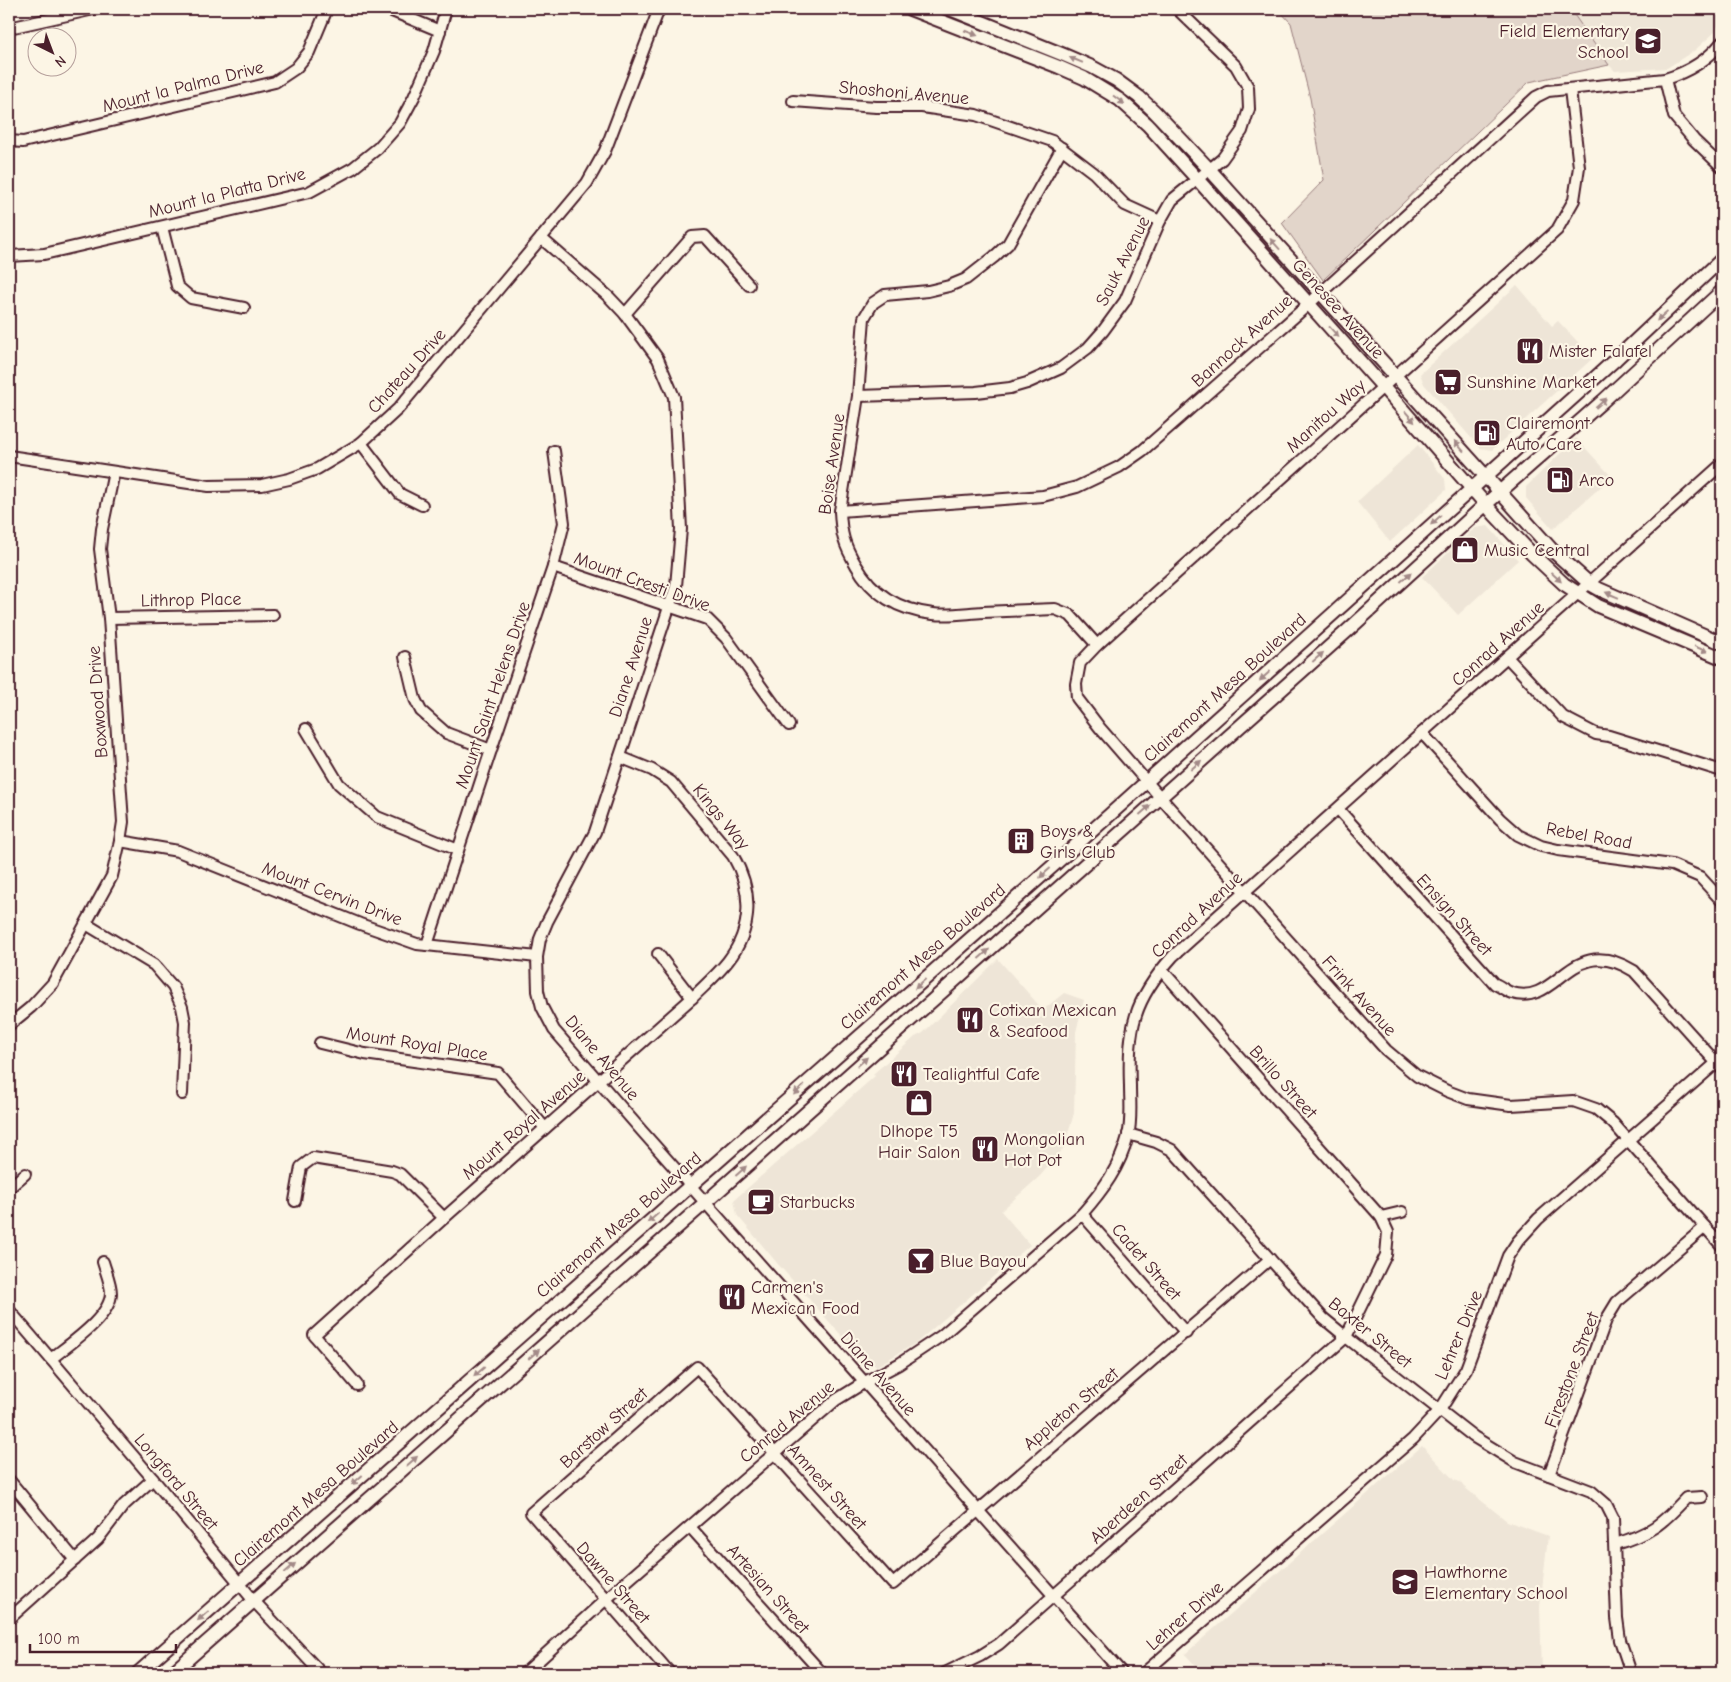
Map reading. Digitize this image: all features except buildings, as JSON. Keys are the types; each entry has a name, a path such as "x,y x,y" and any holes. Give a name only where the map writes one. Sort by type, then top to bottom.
{"main road":[{"name":"Genesee Avenue","path":"910,9 1059,67 1100,87 1120,100 1143,119 1486,504 1532,554 1564,584 1598,606 1722,658"},
{"name":"Genesee Avenue","path":"950,9 1092,67 1116,80 1139,97 1210,170 1553,551 1599,590 1722,643"},
{"name":"Clairemont Mesa Boulevard","path":"138,1673 840,1052 920,984 1616,359 1722,259"},
{"path":"172,1673 705,1203 1346,632 1486,504 1603,401 1722,291"}],"street":[{"path":"9,28 94,9"},
{"name":"Mount la Palma Drive","path":"9,140 22,142 275,82 296,68 309,52 327,9"},
{"path":"387,9 440,31"},
{"name":"Mount la Platta Drive","path":"9,256 44,254 310,192 353,168 378,148 400,124 434,51 446,9"},
{"name":"Chateau Drive","path":"9,456 208,486 262,485 290,479 317,469 361,443 398,409 587,183 605,151 659,9"},
{"name":"Sauk Avenue","path":"858,396 976,392 1010,388 1027,383 1061,368 1088,348 1103,331 1125,301 1160,222 1172,200 1222,159 1242,131 1249,109 1248,87 1236,66 1178,9"},
{"name":"Bannock Avenue","path":"840,511 1043,496 1077,487 1119,467 1142,451 1309,304 1536,97 1548,91 1665,79 1683,74 1711,55 1722,42"},
{"path":"1665,79 1674,116 1694,140 1722,167"},
{"name":"Manitou Way","path":"1097,644 1558,230 1574,200 1579,167 1570,89"},
{"name":"Shoshoni Avenue","path":"793,101 876,107 922,107 976,115 1052,141 1094,173 1125,205 1160,222"},
{"name":"Boise Avenue","path":"1062,148 1008,244 994,257 966,279 949,286 928,291 885,295 873,303 864,318 858,396 840,511 842,538 864,580 880,594 907,609 934,614 1055,610 1070,615 1097,644"},
{"path":"162,227 177,286 191,298 244,308"},
{"path":"625,314 692,237 704,236 749,285"},
{"name":"Diane Avenue","path":"541,238 609,297 625,314 658,358 674,397 682,529 676,586 595,832 546,922 540,939 537,957 538,991 542,1007 554,1030 1122,1673"},
{"path":"361,443 400,494 422,505"},
{"name":"Mount Saint Helens Drive","path":"427,945 553,567 564,523 554,452"},
{"name":"Conrad Avenue","path":"525,1673 605,1600 836,1400 899,1364 941,1336 1082,1214 1099,1194 1114,1172 1123,1154 1130,1124 1129,1052 1131,1030 1136,1012 1152,981 1173,956 1578,594 1721,469"},
{"name":"Boxwood Drive","path":"9,1025 31,1006 53,982 112,876 120,841 122,822 109,618 100,549 102,529 114,472"},
{"name":"Mount Cresti Drive","path":"553,567 707,619 726,638 789,725"},
{"name":"Lithrop Place","path":"109,618 273,614"},
{"name":"Frink Avenue","path":"1097,644 1080,662 1076,684 1077,698 1146,782 1386,1050 1417,1076 1468,1099 1511,1105 1573,1102 1596,1110 1613,1123 1629,1140 1722,1246"},
{"path":"405,657 415,698 421,711 446,733 491,750"},
{"path":"1508,657 1563,717 1596,734 1609,736 1722,771"},
{"path":"306,729 339,784 376,816 458,850"},
{"name":"Rebel Road","path":"1422,733 1500,819 1518,835 1541,846 1558,850 1672,865 1700,877 1722,902"},
{"name":"Kings Way","path":"620,757 652,770 671,782 733,856 748,892 744,931"},
{"name":"Ensign Street","path":"1338,809 1495,984 1512,993 1530,994 1544,989 1580,963 1604,958 1621,962 1634,971 1720,1063"},
{"name":"Mount Cervin Drive","path":"120,841 178,851 360,924 417,944 537,957"},
{"path":"86,924 154,964 172,987 182,1007 185,1022 182,1094"},
{"name":"Mount Royal Avenue","path":"357,1385 314,1335 692,998 727,962 739,945 744,931"},
{"path":"658,954 692,998"},
{"name":"Brillo Street","path":"1162,970 1381,1217 1388,1232 1386,1255 1346,1337"},
{"name":"Mount Royal Place","path":"320,1043 365,1054 498,1073 545,1128"},
{"name":"Lehrer Drive","path":"1144,1673 1413,1439 1440,1410 1466,1369 1508,1256 1518,1241 1538,1219 1720,1063"},
{"name":"Baxter Street","path":"1128,1134 1156,1142 1172,1150 1323,1318 1474,1437 1515,1462 1591,1491 1606,1504 1613,1518 1617,1618 1620,1640 1631,1673"},
{"path":"295,1201 301,1167 313,1158 392,1171 400,1174 444,1218"},
{"path":"9,1188 25,1174"},
{"path":"1381,1217 1402,1212"},
{"name":"Cadet Street","path":"1082,1214 1186,1332"},
{"name":"Firestone Street","path":"1549,1475 1606,1320 1617,1302 1705,1227"},
{"name":"Appleton Street","path":"893,1584 1270,1259"},
{"path":"51,1359 100,1317 107,1308 111,1293 103,1262"},
{"name":"Longford Street","path":"9,1310 240,1584 321,1673"},
{"name":"Aberdeen Street","path":"945,1673 980,1656 999,1644 1346,1337"},
{"name":"Amnest Street","path":"697,1366 893,1584"},
{"name":"Barstow Street","path":"532,1514 697,1366"},
{"path":"9,1619 98,1539 124,1505 153,1479"},
{"path":"9,1480 75,1560"},
{"path":"1615,1544 1635,1538 1653,1529 1667,1518 1686,1498 1702,1497"},
{"name":"Dawne Street","path":"532,1514 670,1673"},
{"name":"Artesian Street","path":"690,1527 822,1673"}],"shaded area":[{"path":"1278,9 1570,9 1609,65 1529,82 1323,280 1282,223 1324,180 1310,98 1291,23"},
{"name":"Field Elementary School","path":"1570,9 1722,9 1722,17 1715,32 1695,50 1667,68 1615,71"},
{"path":"1517,285 1552,326 1558,321 1593,358 1492,450 1480,448 1424,384 1420,374"},
{"path":"1576,438 1612,477 1553,529 1526,498 1526,487"},
{"path":"1418,445 1445,479 1446,490 1390,542 1357,502"},
{"path":"1488,526 1518,560 1458,615 1422,577 1475,528"},
{"path":"998,959 1043,1010 1064,993 1084,1000 1076,1032 1074,1113 1064,1148 1040,1176 1001,1211 1030,1245 916,1343 877,1366 865,1362 777,1263 737,1215 734,1200 875,1076 873,1074 915,1037 923,1033"},
{"name":"Hawthorne Elementary School","path":"1422,1446 1454,1480 1460,1482 1507,1521 1548,1536 1540,1607 1542,1673 1202,1673 1185,1654"}],"place":[{"name":"Field Elementary School","path":"1648,41"},
{"name":"Mister Falafel","path":"1530,351"},
{"name":"Sunshine Market","path":"1448,382"},
{"name":"Clairemont Auto Care","path":"1487,433"},
{"name":"Arco","path":"1560,480"},
{"name":"Music Central","path":"1465,550"},
{"name":"Boys & Girls Club","path":"1021,841"},
{"name":"Cotixan Mexican & Seafood","path":"970,1020"},
{"name":"Tealightful Cafe","path":"904,1074"},
{"name":"Dlhope T5 Hair Salon","path":"919,1103"},
{"name":"Mongolian Hot Pot","path":"985,1149"},
{"name":"Starbucks","path":"761,1202"},
{"name":"Blue Bayou","path":"921,1261"},
{"name":"Carmen's Mexican Food","path":"732,1297"},
{"name":"Hawthorne Elementary School","path":"1405,1582"}]}
